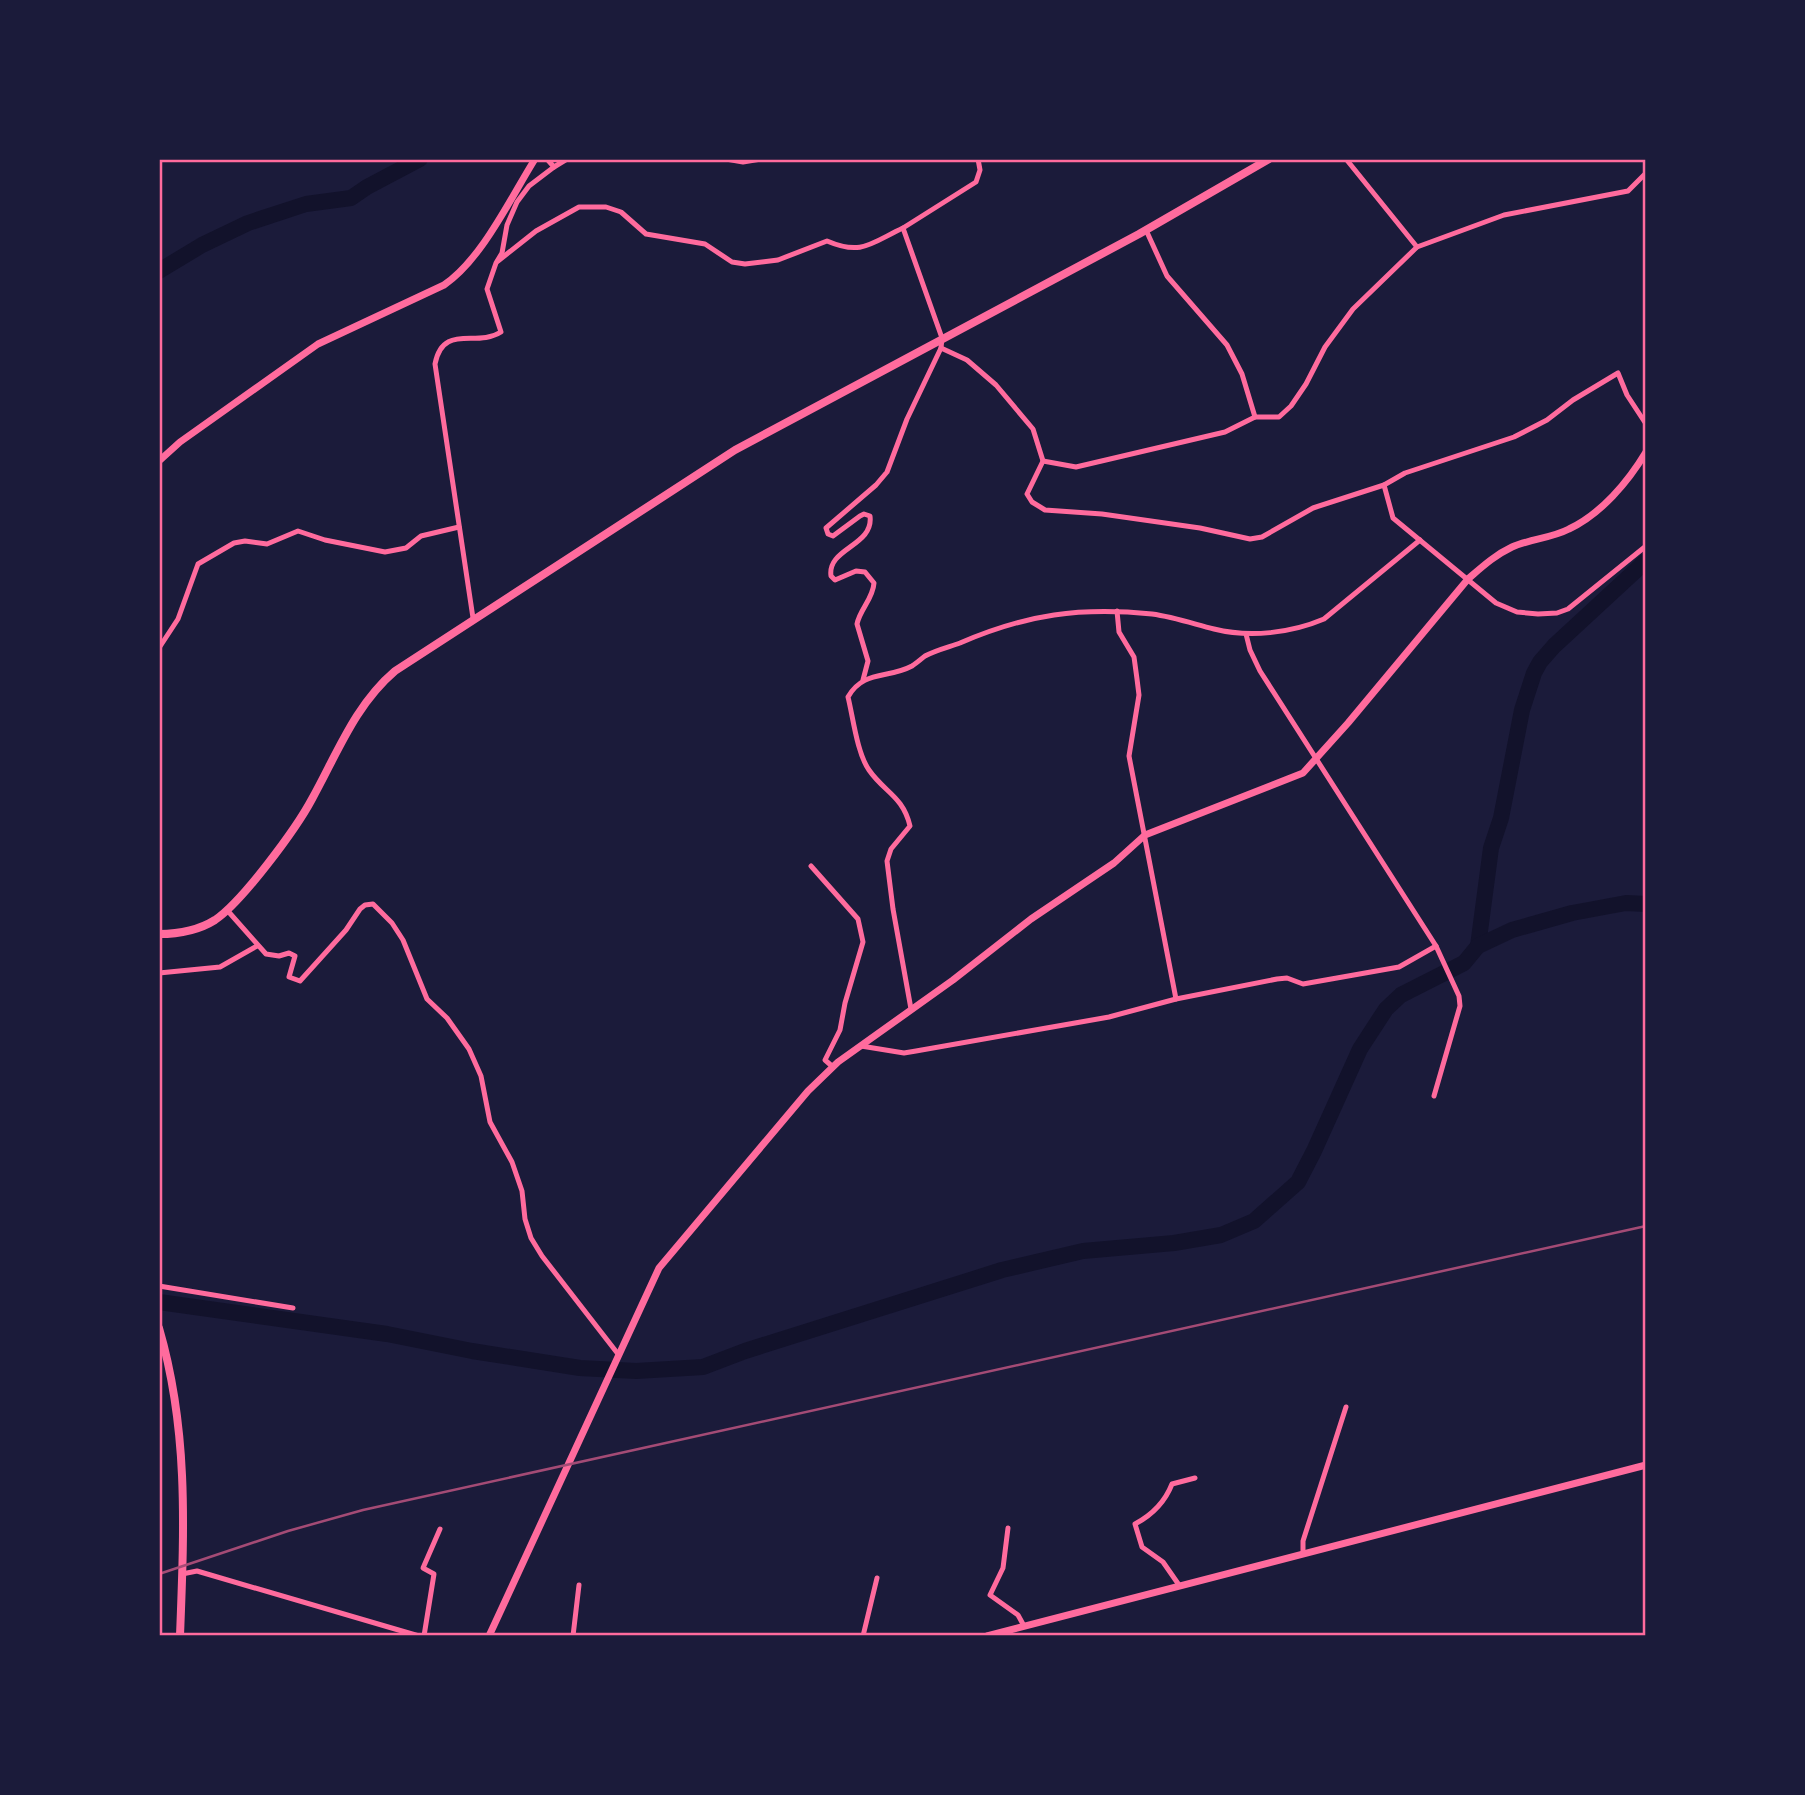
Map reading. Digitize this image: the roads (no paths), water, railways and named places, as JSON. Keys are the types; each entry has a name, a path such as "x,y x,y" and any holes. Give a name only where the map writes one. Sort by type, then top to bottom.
{"main road":[{"path":"159,934 197,928 213,922 227,910 301,817 369,696 396,671 735,450 1146,230 1269,159"},
{"path":"159,1328 174,1387 183,1474 180,1636"}],"street":[{"path":"159,461 180,442 318,344 444,285 459,275 475,256 535,159"},
{"path":"547,159 554,167"},
{"path":"474,618 435,364 442,345 452,339 492,338 502,332 487,289 502,253 507,225 517,202 529,186 567,159"},
{"path":"673,159 697,159"},
{"path":"726,159 743,162 761,159"},
{"path":"496,262 536,231 579,207 606,207 621,212 646,234 705,244 732,262 745,264 778,260 827,241 841,247 857,249 903,228 976,182 980,170 978,159"},
{"path":"1346,159 1416,247"},
{"path":"1043,461 1076,467 1225,432 1255,417 1279,417 1291,406 1306,384 1325,346 1353,309 1416,247 1504,215 1628,191 1646,173"},
{"path":"863,680 868,661 857,624 873,592 874,583 864,572 856,571 835,580 831,576 830,568 833,560 863,537 871,522 870,516 860,516 833,537 828,534 826,528 876,485 887,472 907,419 941,348 942,338 903,228"},
{"path":"1146,230 1167,276 1227,345 1242,374 1255,417"},
{"path":"941,348 967,360 996,385 1033,429 1043,461 1027,494 1032,502 1045,510 1102,514 1200,528 1250,539 1262,537 1312,508 1384,485 1405,473 1514,437 1547,420 1573,400 1618,373 1627,394 1646,424"},
{"path":"489,1636 660,1268 808,1091 833,1067 953,980 1031,919 1114,863 1145,835 1303,773 1468,579 1488,561 1513,547 1568,530 1591,516 1613,495 1645,454"},
{"path":"1384,485 1392,518 1496,603 1517,612 1557,613 1584,597 1646,546"},
{"path":"159,648 178,619 198,564 234,543 245,541 267,544 298,531 325,540 385,552 406,548 421,536 459,527"},
{"path":"911,1009 887,861 891,849 910,826 899,799 869,770 862,753 848,697 854,686 863,680 912,666 926,656 983,633 1023,620 1086,610 1155,615 1246,634 1307,626 1324,619 1420,540"},
{"path":"1117,611 1119,632 1133,657 1139,695 1129,756 1176,999"},
{"path":"1246,634 1260,671 1436,946 1459,996 1460,1006 1434,1096"},
{"path":"811,866 858,919 863,942 840,1030 825,1060 833,1067"},
{"path":"227,910 266,954 279,956 289,953 295,956 289,977 300,981 365,905 373,904 392,923 403,940 427,999 447,1018 473,1058 481,1076 490,1122 512,1163 522,1191 525,1219 531,1238 617,1356"},
{"path":"159,973 220,967 257,946"},
{"path":"861,1046 904,1053 1109,1017 1176,999 1277,979 1287,978 1303,985 1399,967 1436,946"},
{"path":"159,1286 293,1308"},
{"path":"1303,1554 1303,1541 1346,1407"},
{"path":"987,1636 1646,1465"},
{"path":"1179,1585 1163,1562 1142,1547 1135,1524 1147,1517 1167,1496 1172,1484 1195,1478"},
{"path":"1008,1528 1003,1568 990,1595 1018,1615 1024,1626"},
{"path":"182,1574 197,1571 421,1636 434,1574 423,1569 440,1529"},
{"path":"863,1636 877,1578"},
{"path":"573,1636 579,1585"},
{"path":"1576,1636 1586,1636"}],"waterway":[{"path":"159,271 202,245 248,223 306,204 351,198 420,159"},
{"path":"1478,946 1491,848 1501,818 1522,710 1534,673 1554,646 1646,561"},
{"path":"159,1302 387,1334 580,1368 636,1371 703,1367 745,1351 1002,1270 1083,1251 1174,1243 1221,1235 1254,1221 1298,1182 1360,1049 1386,1009 1401,995 1464,963 1478,946 1512,930 1572,913 1626,903 1646,904"}],"railway":[{"path":"159,1574 288,1531 363,1510 1646,1226"}]}
